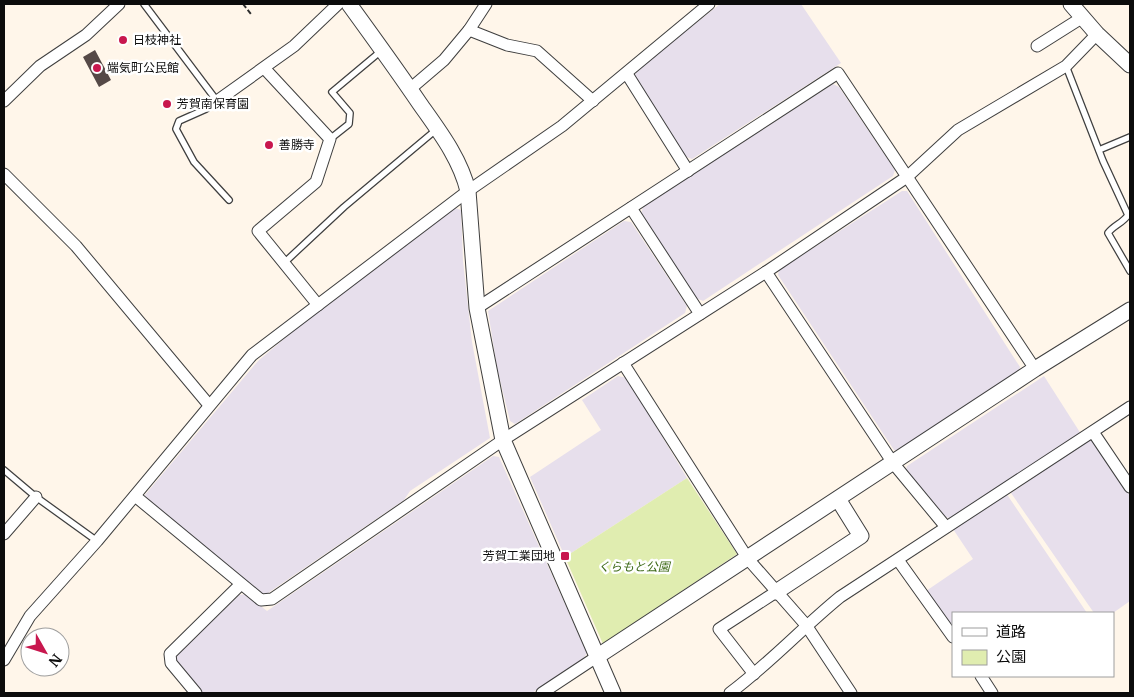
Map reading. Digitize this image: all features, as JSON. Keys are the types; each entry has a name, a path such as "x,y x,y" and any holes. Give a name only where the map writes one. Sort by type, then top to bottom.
{"street":[{"path":"4,101 40,66 86,35 119,4"},
{"path":"217,101 265,69 294,46 338,4"},
{"path":"349,4 456,157 464,176 468,191 477,308 503,440 598,656 612,693"},
{"path":"410,89 444,60 469,30 486,4"},
{"path":"4,657 30,616 97,541 252,355 468,191 562,126 709,4"},
{"path":"1071,4 1097,34 1130,65"},
{"path":"1037,46 1082,17"},
{"path":"469,30 507,45 537,51 593,101"},
{"path":"135,496 261,600 272,599 503,440 766,272 907,177 958,130 1066,66 1097,34"},
{"path":"265,69 330,139 316,182 258,231 318,305"},
{"path":"477,308 838,73 1035,369"},
{"path":"627,74 688,171"},
{"path":"4,174 76,246 209,405"},
{"path":"631,208 700,314"},
{"path":"766,272 893,462 946,527"},
{"path":"542,693 1035,369 1130,310"},
{"path":"623,363 748,559 806,625 851,693"},
{"path":"730,693 840,597 1130,407"},
{"path":"1092,432 1130,487"},
{"path":"4,534 36,497"},
{"path":"754,674 719,629 861,536 838,499"},
{"path":"898,560 952,635"},
{"path":"196,693 171,663 170,654 242,584"},
{"path":"982,677 992,693"}],"lane":[{"path":"144,4 217,101 206,110 179,122 176,129 194,162 229,200"},
{"path":"330,139 349,124 350,113 332,92 383,50"},
{"path":"1066,66 1099,150 1128,215 1125,221 1113,227 1108,233 1130,271"},
{"path":"284,263 344,207 437,129"},
{"path":"1099,150 1130,137"},
{"path":"4,470 36,497 97,541"}],"path":[{"path":"243,4 251,14"}],"shaded area":[{"path":"720,4 801,4 841,63 692,159 684,156 634,80 636,71"},
{"path":"833,84 839,87 895,170 893,176 703,301 696,298 641,214 643,207"},
{"path":"902,191 907,191 1020,367 1019,372 899,451 894,450 778,275 779,270"},
{"path":"455,208 461,210 463,261 472,342 490,438 410,491 404,500 268,593 262,593 144,496 258,361 298,327"},
{"path":"624,221 631,222 687,306 685,313 515,424 510,421 497,368 488,311"},
{"path":"618,376 627,378 687,478 565,557 530,477 601,430 582,400"},
{"path":"1044,376 1081,434 952,519 946,517 906,470 907,466"},
{"path":"1089,439 1093,440 1130,496 1130,601 1114,612 1093,612 1011,493"},
{"path":"493,456 499,457 587,653 583,659 532,693 202,693 177,662 176,656 239,595 246,594 267,611"},
{"path":"1006,493 1086,612 952,612 952,629 926,591 973,559 953,529"}],"green space":[{"name":"くらもと公園","path":"687,478 737,554 603,644 565,557"}],"building":[{"name":"端気町公民館","path":"95,50 111,80 99,87 83,57"}],"place":[{"name":"日枝神社","path":"123,40"},
{"name":"端気町公民館","path":"97,68"},
{"name":"芳賀南保育園","path":"167,104"},
{"name":"善勝寺","path":"269,145"},
{"name":"芳賀工業団地","path":"565,556"}]}
